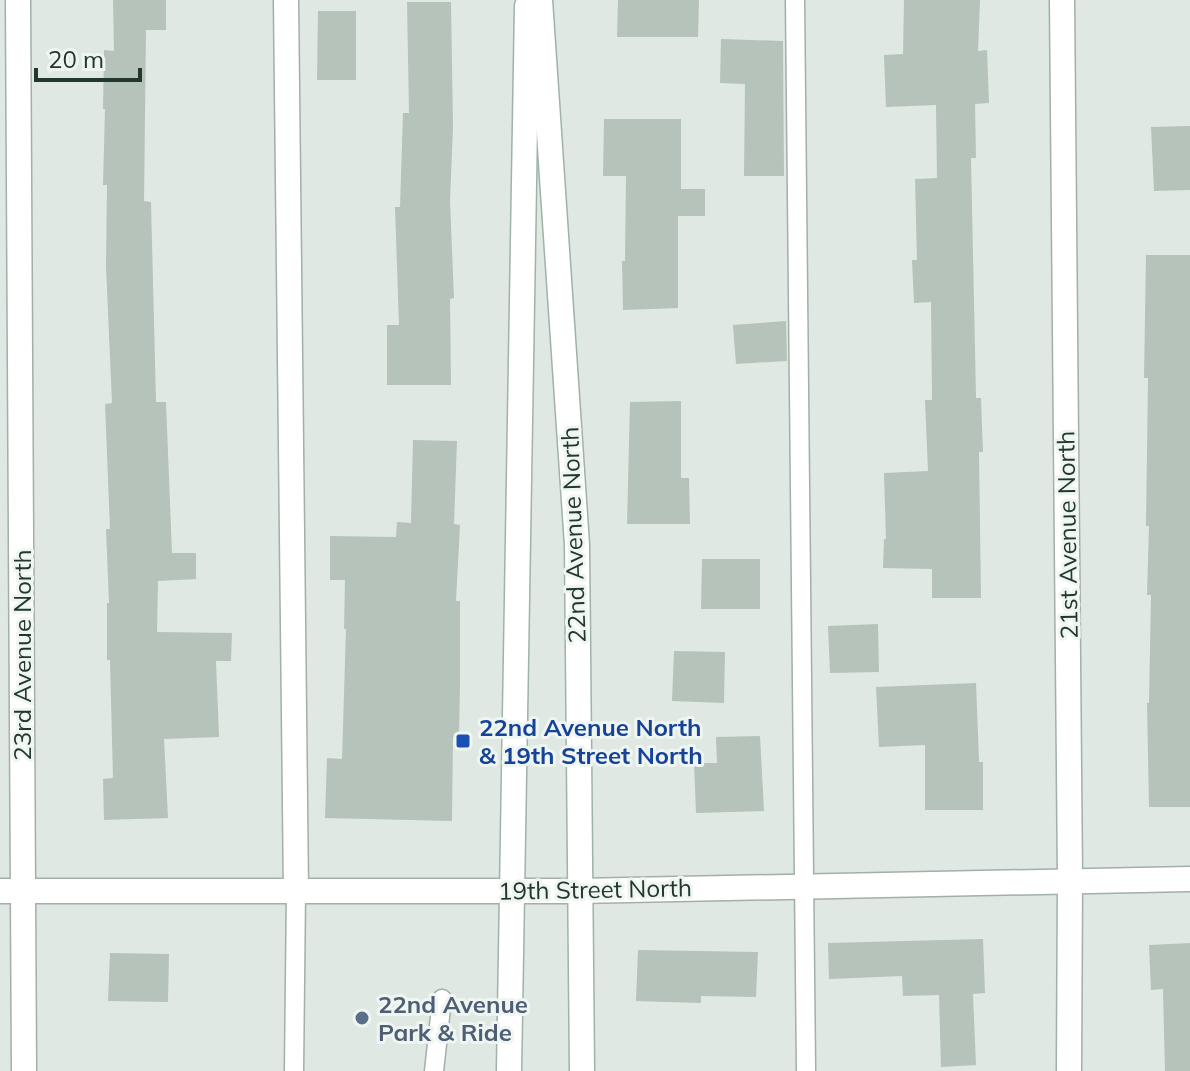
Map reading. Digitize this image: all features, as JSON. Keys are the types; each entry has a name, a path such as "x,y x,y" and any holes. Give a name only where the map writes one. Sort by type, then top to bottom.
{"street":[{"name":"23rd Avenue North","path":"18,0 12,891 24,1071"},
{"path":"286,0 296,891"},
{"path":"509,1071 527,0"},
{"name":"22nd Avenue North","path":"540,0 577,545 582,1071"},
{"name":"21st Avenue North","path":"1062,0 1069,1071"},
{"name":"19th Street North","path":"12,891 578,891 1190,879"}],"lane":[{"path":"795,0 806,1071"},
{"path":"294,1071 296,891"},
{"path":"434,1065 442,999"}],"building":[{"path":"113,0 166,0 166,30 146,30 144,201 151,202 156,402 166,402 172,553 196,553 196,579 158,581 157,632 232,633 231,661 216,661 219,737 164,739 168,818 104,820 103,779 113,778 110,660 107,660 109,603 106,529 110,529 105,404 112,403 103,109 104,50 114,51"},
{"path":"618,0 699,0 698,37 617,37"},
{"path":"904,0 980,0 978,51 987,50 989,103 975,104 976,158 971,158 976,398 981,398 983,452 979,452 981,598 932,598 932,569 883,568 886,539 884,473 928,471 925,400 932,400 931,302 914,303 912,260 917,260 915,179 937,178 936,105 886,107 884,55 903,54"},
{"path":"407,2 451,2 453,127 450,201 454,298 450,299 451,385 387,385 387,325 399,325 395,207 400,207 403,113 409,113"},
{"path":"318,11 356,11 356,80 317,80"},
{"path":"721,39 783,41 784,176 744,176 745,84 720,83"},
{"path":"604,119 681,119 681,189 705,189 705,216 678,216 678,308 623,310 626,176 603,176"},
{"path":"1190,126 1190,190 1154,191 1151,127"},
{"path":"1146,255 1190,255 1190,807 1149,807 1147,703 1151,595 1147,595"},
{"path":"786,321 787,361 736,364 733,325"},
{"path":"681,401 681,478 689,478 690,524 627,524 630,402"},
{"path":"413,440 457,441 454,524 460,525 456,601 460,601 460,682 459,737 453,737 452,821 325,818 327,758 342,759 346,629 345,580 330,580 330,536 396,537 397,522 411,523"},
{"path":"702,559 760,559 760,609 701,609"},
{"path":"878,624 879,672 830,673 828,626"},
{"path":"674,651 725,652 724,703 672,701"},
{"path":"976,683 979,762 983,762 983,810 925,810 925,745 879,747 876,687"},
{"path":"760,736 764,811 696,813 694,763 717,763 716,737"},
{"path":"983,939 985,993 973,994 976,1065 941,1067 939,995 903,996 902,976 829,979 828,943"},
{"path":"1190,943 1190,1071 1165,1071 1163,989 1151,990 1149,945"},
{"path":"638,950 758,952 756,997 701,996 701,1003 636,1001"},
{"path":"110,953 169,954 168,1002 108,1001"}],"place":[{"name":"22nd Avenue North & 19th Street North","path":"463,741"},
{"name":"22nd Avenue Park & Ride","path":"362,1018"}]}
